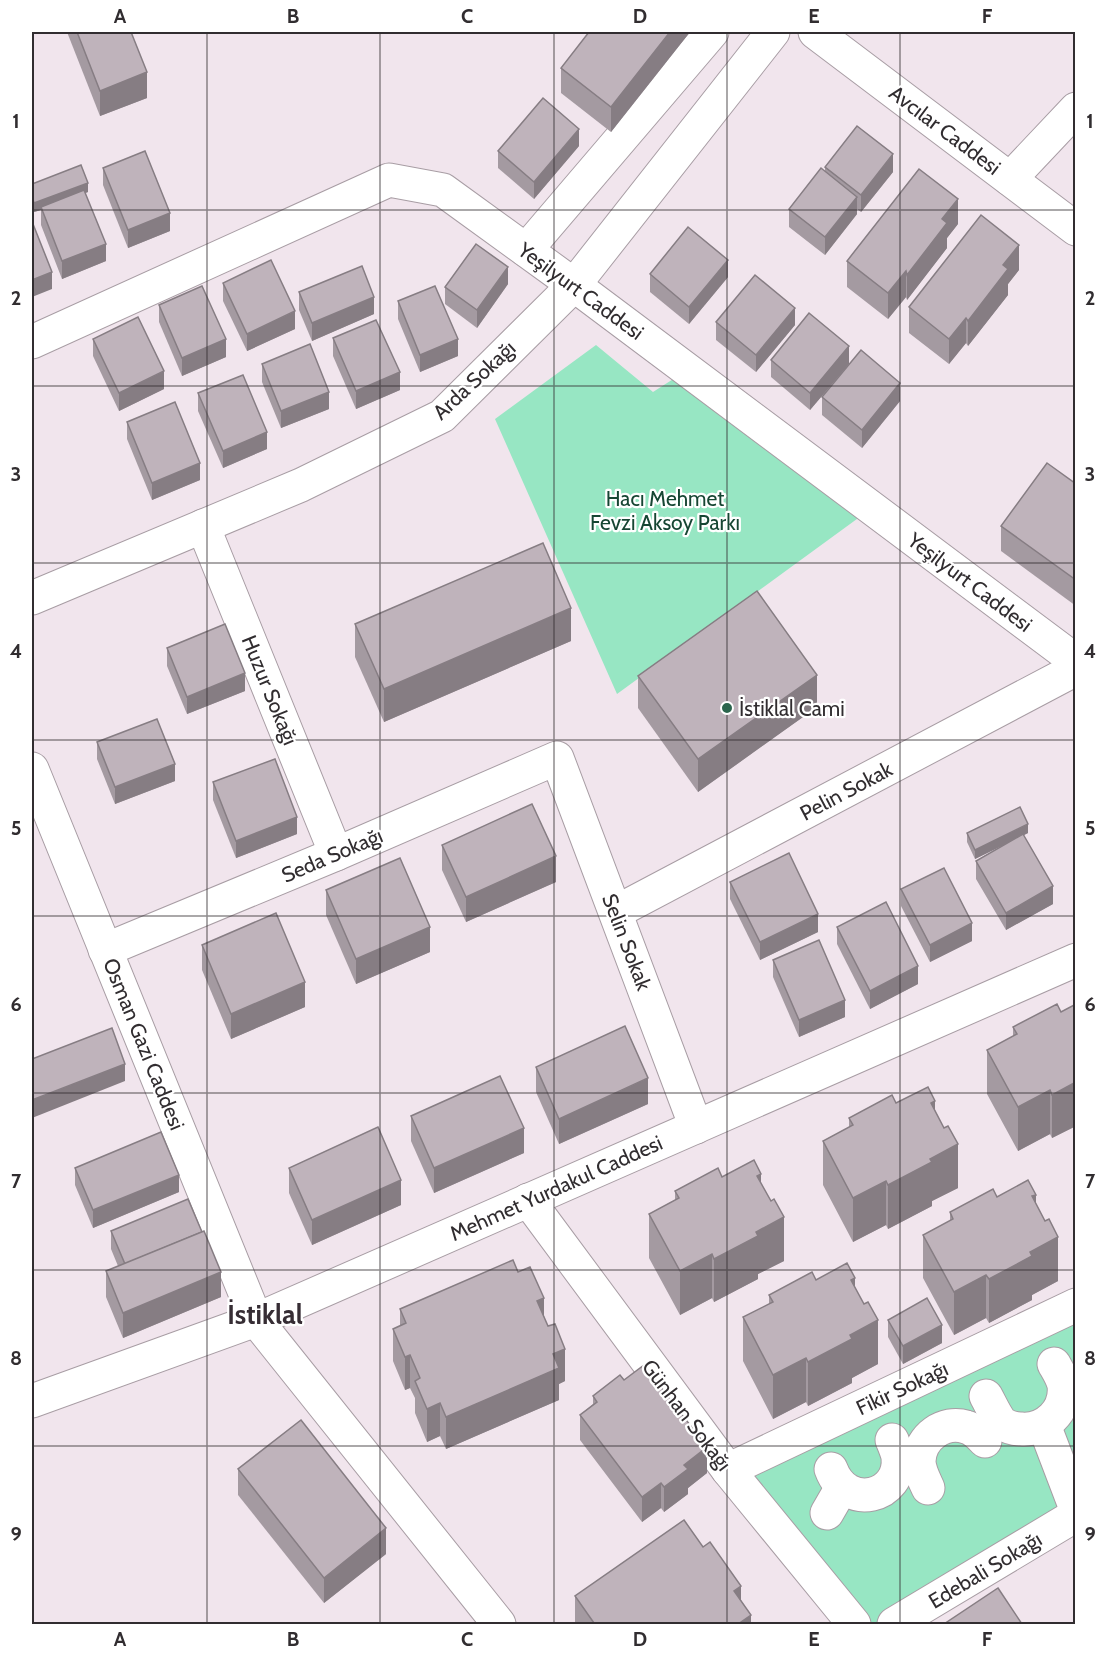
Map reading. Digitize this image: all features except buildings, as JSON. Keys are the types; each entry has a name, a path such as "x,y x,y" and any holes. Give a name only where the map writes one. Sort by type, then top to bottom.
{"street":[{"path":"526,250 712,32"},
{"name":"Arda Sokağı","path":"32,598 301,485 442,416 574,285 773,32"},
{"name":"Avcılar Caddesi","path":"815,32 1076,229"},
{"path":"1010,179 1076,109"},
{"name":"Yeşilyurt Caddesi","path":"32,342 389,180 443,190 574,285 1076,661"},
{"name":"Huzur Sokağı","path":"203,526 336,854"},
{"name":"Pelin Sokak","path":"616,912 1076,669"},
{"name":"Seda Sokağı","path":"105,950 336,854 557,758"},
{"name":"Selin Sokak","path":"557,758 696,1127"},
{"name":"Osman Gazi Caddesi","path":"32,769 256,1320 499,1624"},
{"name":"Mehmet Yurdakul Caddesi","path":"32,1401 256,1320 1076,960"},
{"name":"Günhan Sokağı","path":"528,1200 728,1470 854,1624"},
{"name":"Fikir Sokağı","path":"728,1470 1076,1305"},
{"path":"993,1442 1016,1429 1029,1430 1052,1420 1064,1399 1064,1386 1054,1364"},
{"path":"986,1396 993,1442"},
{"path":"833,1490 864,1496 875,1494 885,1488 893,1479 897,1468 921,1450 926,1440 934,1432 944,1427 955,1425 967,1427 993,1442"},
{"path":"1044,1425 1076,1509"},
{"name":"Edebali Sokağı","path":"894,1624 1076,1515"}],"green space":[{"name":"Hacı Mehmet Fevzi Aksoy Parkı","path":"596,345 653,392 678,376 872,508 617,694 495,419"},
{"path":"1075,1305 1075,1515 894,1624 854,1624 728,1470"}],"place":[{"name":"İstiklal Cami","path":"727,708"}],"district":[{"name":"İstiklal","path":"265,1314"}]}
